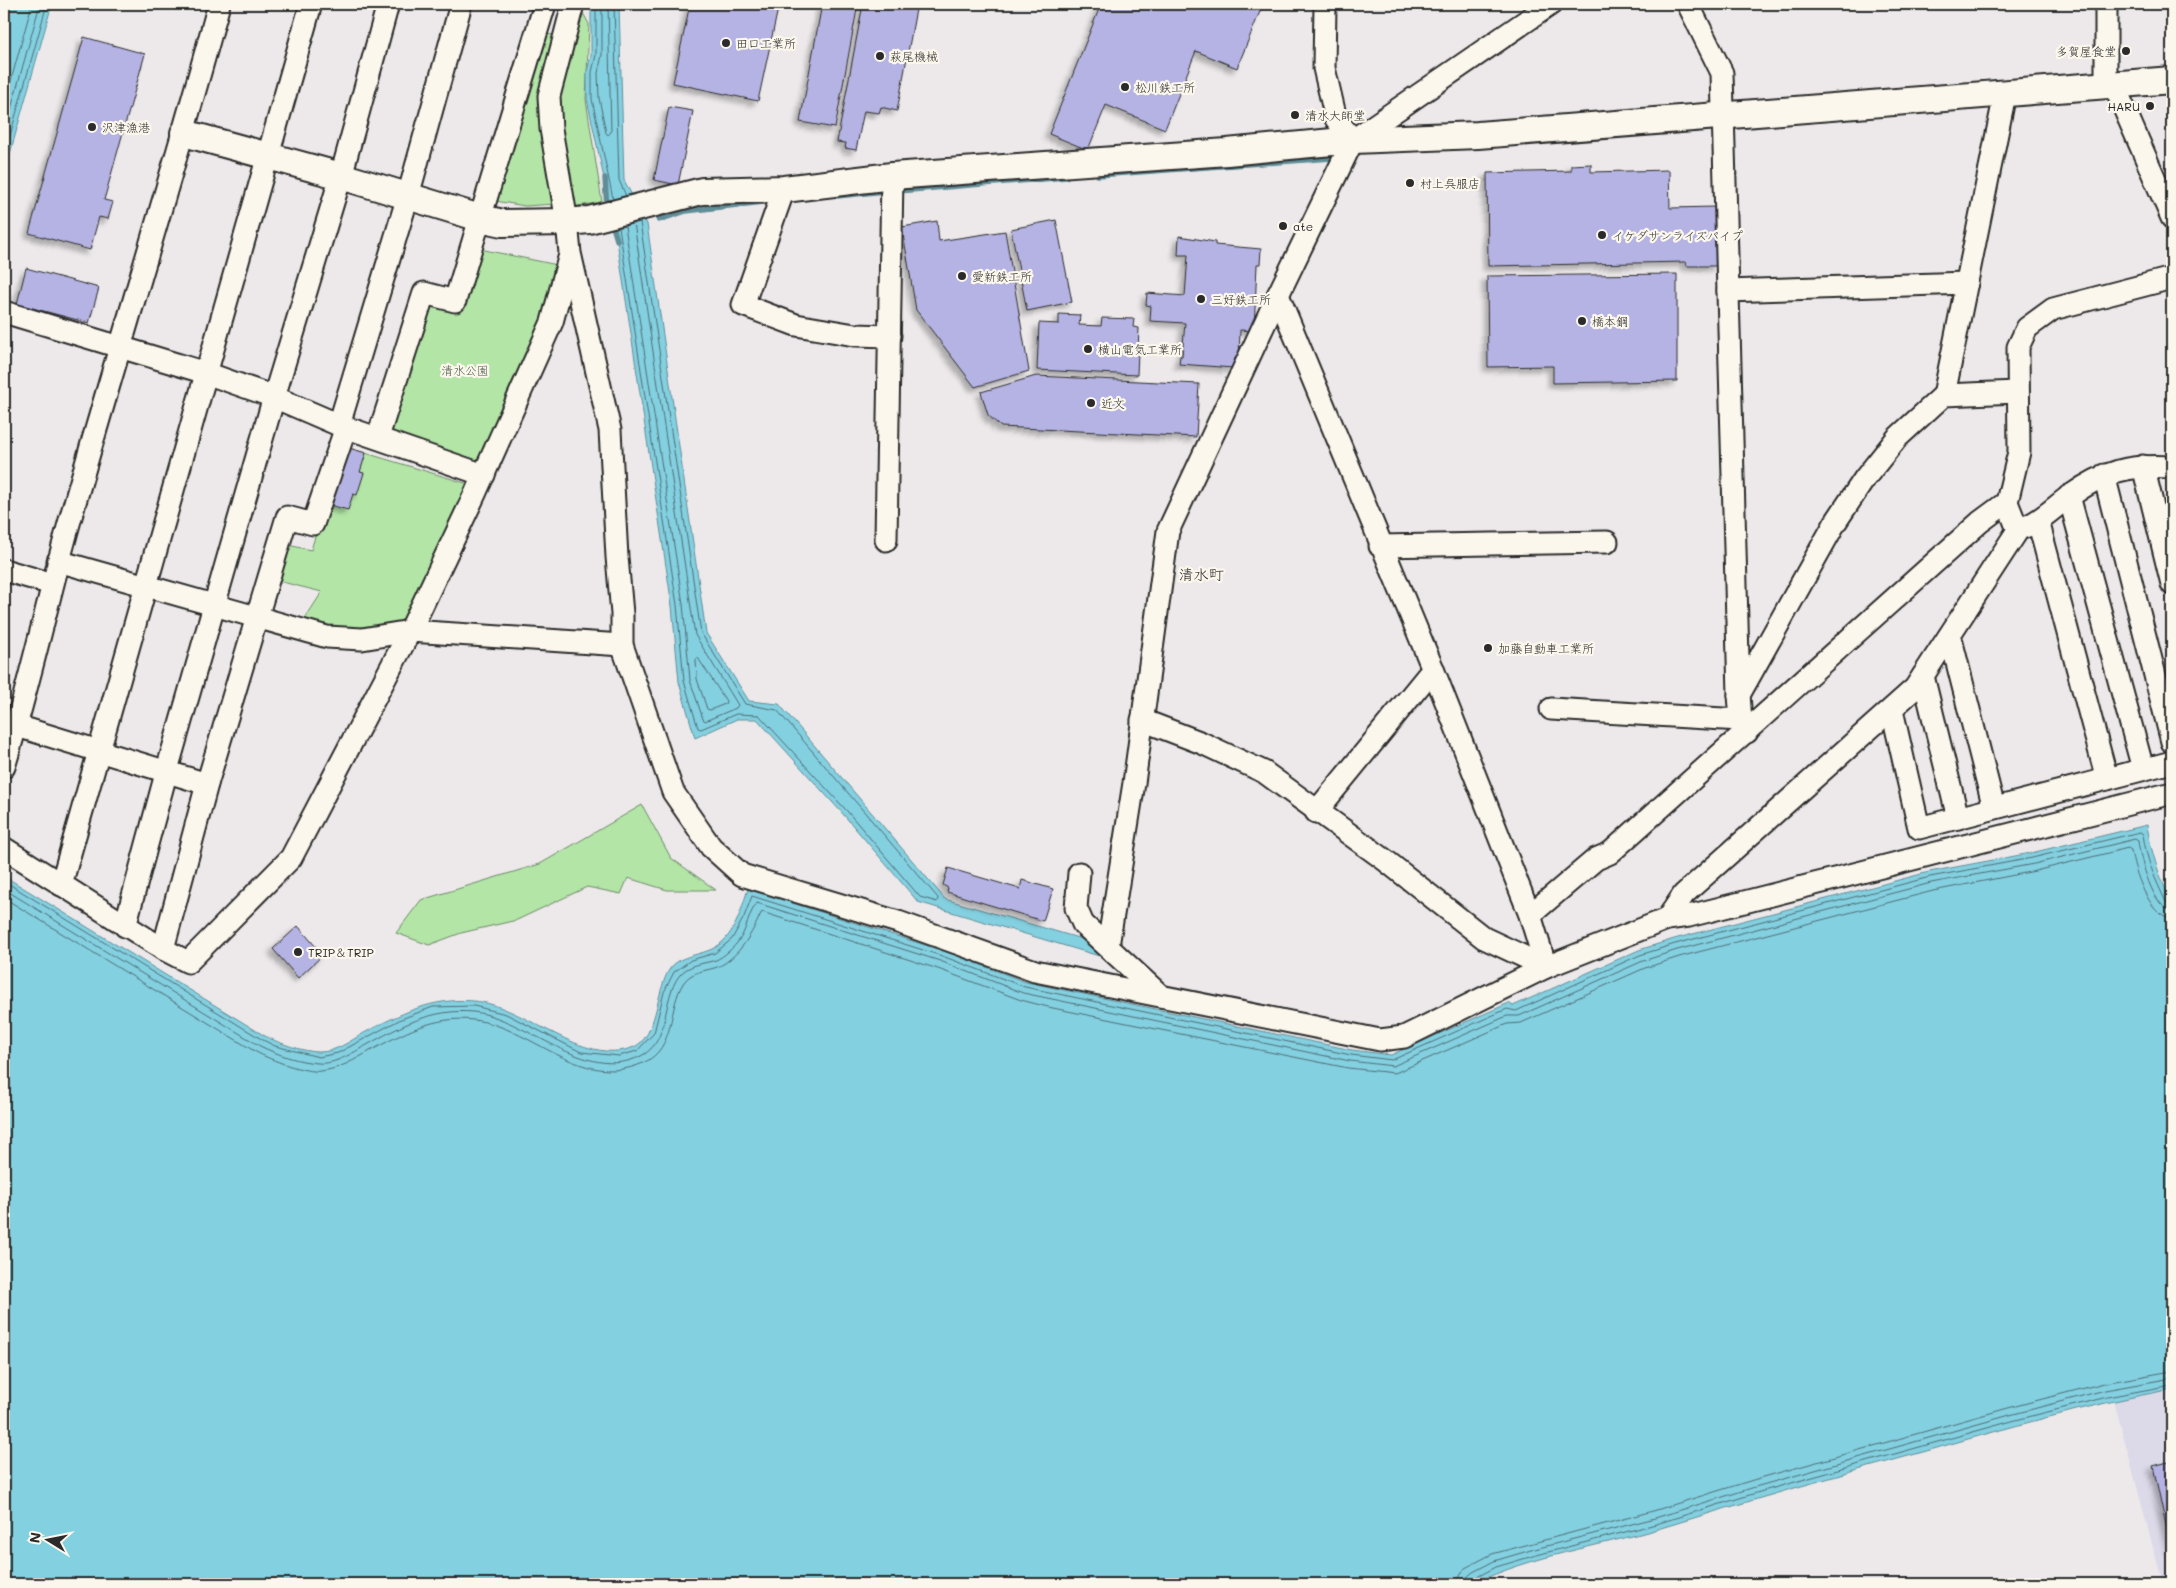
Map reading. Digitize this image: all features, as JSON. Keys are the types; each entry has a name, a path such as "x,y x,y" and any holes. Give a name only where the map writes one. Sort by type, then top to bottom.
{"street":[{"path":"4,767 58,561 120,345 184,133 219,4"},
{"path":"61,885 311,4"},
{"path":"125,926 167,770 216,606 274,396 342,176 388,4"},
{"path":"164,949 207,784 287,517 313,524 408,196 461,4"},
{"path":"378,437 424,293 455,301 545,4"},
{"path":"573,4 549,96 551,130 567,222 570,253 610,430 622,614 622,645 673,792 711,847 742,875 898,922 1035,972 1380,1040 1404,1037 1546,967 1667,919 1689,916 2172,793"},
{"path":"1325,4 1324,68 1336,119 1353,140"},
{"path":"1108,946 1168,531 1278,295 1353,140 1551,4"},
{"path":"1688,4 1722,73 1739,695 1744,726"},
{"path":"2106,4 2110,85 2172,218"},
{"path":"184,133 342,176 480,218 503,222 567,222 594,218 702,191 784,189 892,176 1199,155 1353,140 1478,136 2172,80"},
{"path":"1739,695 1835,523 1864,478 1897,438 1944,395 2005,94"},
{"path":"886,540 892,176"},
{"path":"784,189 743,305 796,325 855,335 890,336"},
{"path":"4,848 125,926 188,962 291,858 410,631 484,475 552,322 570,253"},
{"path":"2018,530 2007,502 2019,452 2018,347 2027,328 2052,309 2172,278"},
{"path":"1728,291 1967,283"},
{"path":"1278,295 1380,546 1433,669 1530,915 1546,967"},
{"path":"4,312 120,345 274,396 342,426 484,475"},
{"path":"1944,395 2018,392"},
{"path":"2143,466 2172,584"},
{"path":"1667,919 1684,894 1915,688 2018,530 2038,521 2069,496 2104,475 2143,466 2172,467"},
{"path":"2104,475 2172,742"},
{"path":"2069,496 2143,770"},
{"path":"1530,915 1596,859 1610,853 1744,726 2007,502"},
{"path":"2038,521 2107,779"},
{"path":"1380,546 1607,542"},
{"path":"58,561 258,616 326,637 362,639 410,631 622,645"},
{"path":"4,570 52,584"},
{"path":"1950,636 1994,808"},
{"path":"1316,812 1433,669"},
{"path":"1923,676 1958,818"},
{"path":"1551,709 1744,726"},
{"path":"1892,710 1919,828 2172,762"},
{"path":"1142,720 1202,743 1264,772 1316,812 1385,860 1484,938 1546,967"},
{"path":"16,726 100,749 207,784"},
{"path":"1079,873 1076,908 1083,924 1161,996"}],"shaded area":[{"path":"2172,1388 2172,1584 2163,1584 2114,1401"}],"green space":[{"path":"578,4 589,24 586,100 602,202 572,207 562,154 557,88"},
{"path":"544,34 555,35 555,204 525,206 495,201 520,124"},
{"name":"清水公園","path":"475,248 567,267 489,463 466,466 382,435 425,299 460,310"},
{"path":"342,446 472,485 406,623 332,630 304,620 322,592 274,580 283,544 311,550"},
{"path":"642,805 671,858 716,890 667,890 628,878 621,894 587,887 517,920 461,933 429,945 396,933 421,900 540,864"}],"water":[{"path":"4,4 52,4 4,175"},
{"path":"591,4 619,4 624,180 647,224 706,633 749,701 779,704 945,899 1092,942 1099,956 918,902 843,814 757,719 737,719 695,738 679,682 672,606 616,234 587,99 587,71 591,55"},
{"path":"2147,825 2156,865 2172,904 2172,1389 2078,1410 1985,1434 1638,1535 1542,1559 1495,1574 1473,1584 4,1584 4,876 265,1036 292,1047 313,1052 325,1052 337,1048 390,1019 417,1008 459,1000 493,1005 574,1043 595,1049 615,1051 634,1047 642,1042 652,1024 669,970 678,961 712,949 726,938 736,923 748,889 944,951 1026,982 1352,1050 1391,1055 1509,1003 1513,1006 1639,950 1674,939 1929,872 2031,853"}],"building":[{"name":"田口工業所","path":"690,4 779,4 758,101 673,83"},
{"path":"822,4 858,4 835,128 800,122"},
{"name":"萩尾機械","path":"863,4 917,4 897,111 881,107 879,113 864,111 856,150 845,148 846,143 837,142"},
{"name":"松川鉄工所","path":"1101,4 1263,4 1237,68 1196,51 1165,129 1106,105 1088,150 1049,134"},
{"name":"沢津漁港","path":"84,37 145,54 104,200 113,202 108,219 99,217 90,250 29,233"},
{"path":"669,107 693,111 678,185 654,180"},
{"name":"イケダサンライズパイプ","path":"1591,164 1591,172 1669,170 1670,208 1715,207 1717,266 1687,266 1686,262 1488,266 1487,173 1571,171 1571,165"},
{"path":"1056,220 1072,302 1027,311 1011,229"},
{"name":"愛新鉄工所","path":"937,221 939,241 1005,231 1029,371 975,387 916,310 902,227"},
{"name":"三好鉄工所","path":"1179,236 1215,242 1215,245 1261,249 1260,264 1257,264 1254,331 1240,330 1239,359 1235,358 1234,368 1179,364 1180,356 1182,356 1185,323 1150,321 1151,306 1146,305 1147,293 1185,296 1188,255 1178,255"},
{"path":"26,268 99,288 89,323 17,304"},
{"name":"橋本鋼","path":"1677,274 1677,381 1553,383 1553,366 1488,367 1487,276"},
{"name":"横山電気工業所","path":"1059,314 1080,315 1079,325 1101,326 1102,318 1134,319 1133,327 1139,328 1137,375 1037,370 1039,323 1059,324"},
{"name":"近文","path":"1036,376 1199,384 1196,437 1001,427 988,415 981,392"},
{"path":"342,446 366,453 360,472 364,473 357,495 353,494 348,510 326,504"},
{"path":"948,868 1020,889 1022,880 1053,889 1043,921 947,892 948,888 943,885"},
{"name":"TRIP＆TRIP","path":"298,926 323,955 298,978 273,949"},
{"path":"2172,1461 2172,1553 2153,1466"}],"waterway":[{"path":"1098,175 1331,158"},
{"path":"898,191 1066,177"},
{"path":"605,178 607,209"},
{"path":"837,196 885,191"},
{"path":"659,220 686,211 763,202"},
{"path":"611,220 617,240"}],"place":[{"name":"田口工業所","path":"726,43"},
{"name":"多賀屋食堂","path":"2126,51"},
{"name":"萩尾機械","path":"880,56"},
{"name":"松川鉄工所","path":"1125,87"},
{"name":"HARU","path":"2150,106"},
{"name":"清水大師堂","path":"1295,115"},
{"name":"沢津漁港","path":"92,127"},
{"name":"村上呉服店","path":"1410,183"},
{"name":"ate","path":"1283,226"},
{"name":"イケダサンライズパイプ","path":"1602,235"},
{"name":"愛新鉄工所","path":"962,276"},
{"name":"三好鉄工所","path":"1201,299"},
{"name":"橋本鋼","path":"1582,321"},
{"name":"横山電気工業所","path":"1088,349"},
{"name":"近文","path":"1091,403"},
{"name":"加藤自動車工業所","path":"1488,648"},
{"name":"TRIP＆TRIP","path":"298,952"}],"district":[{"name":"清水町","path":"1201,574"}]}
